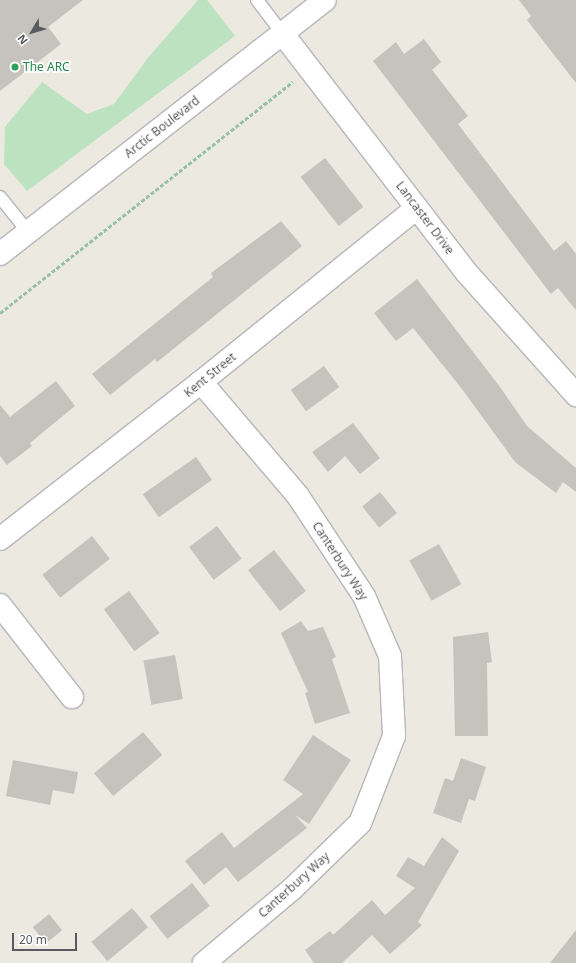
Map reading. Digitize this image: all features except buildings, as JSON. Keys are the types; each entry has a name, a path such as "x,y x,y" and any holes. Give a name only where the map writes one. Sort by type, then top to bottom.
{"street":[{"name":"Arctic Boulevard","path":"0,254 325,0"},
{"name":"Lancaster Drive","path":"282,33 467,273 576,396"},
{"name":"Kent Street","path":"0,539 201,382 417,208"},
{"name":"Canterbury Way","path":"201,382 298,496 364,596 390,656 394,736 360,823 291,890 204,963"},
{"path":"0,605 72,697"}],"lane":[{"path":"256,0 282,33"},
{"path":"0,197 28,232"}],"path":[{"path":"0,314 310,70"}],"green space":[{"path":"198,0 207,0 235,36 27,191 4,164 5,127 42,82 87,114 114,104 147,59"}],"place":[{"name":"The ARC","path":"15,67"}]}
